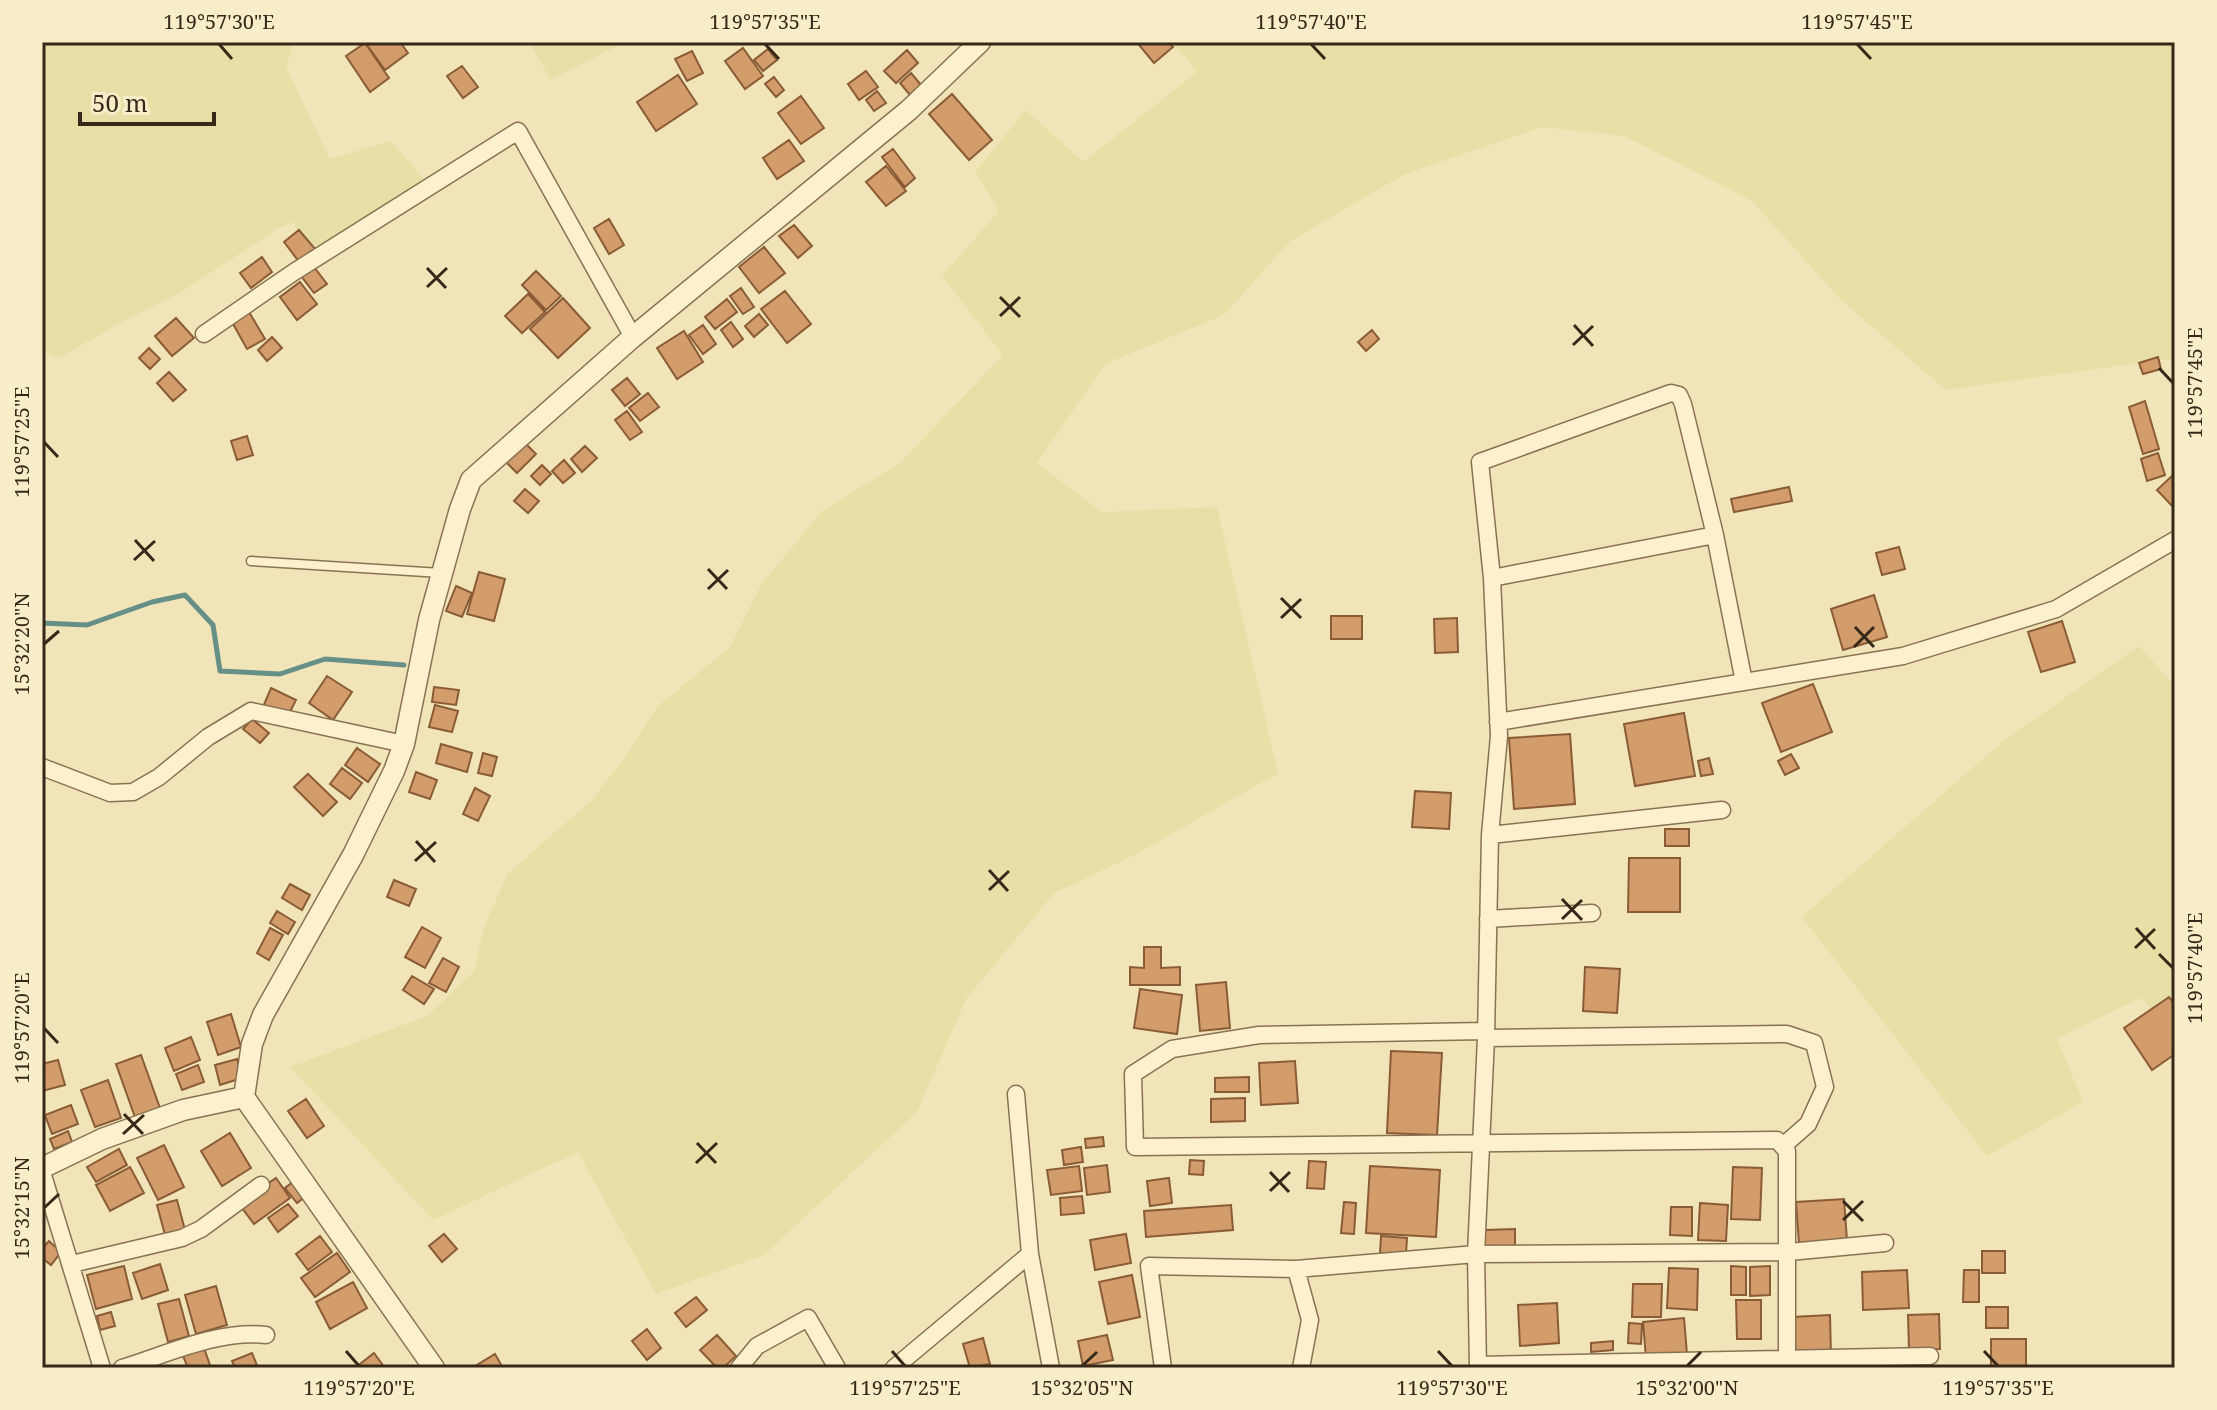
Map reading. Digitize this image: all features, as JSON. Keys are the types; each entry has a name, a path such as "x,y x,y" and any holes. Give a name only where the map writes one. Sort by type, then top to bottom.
{"street":[{"path":"434,1368 244,1097 252,1044 263,1015 353,855 404,744 429,620 471,480 633,337 909,110 980,42"},
{"path":"204,334 294,272 518,131 633,337"},
{"path":"1744,682 1715,535 1679,395 1671,393 1480,462 1492,578 1498,722 1490,835 1476,1254 1478,1366 1787,1364 1930,1356"},
{"path":"1492,578 1715,535"},
{"path":"1498,722 1903,656 2056,609 2175,540"},
{"path":"42,767 110,793 133,792 159,777 208,737 251,711 404,744"},
{"path":"1490,835 1722,810"},
{"path":"1488,919 1592,913"},
{"path":"1784,1145 1808,1124 1825,1087 1814,1043 1787,1034 1259,1035 1172,1049 1133,1074 1135,1147 1777,1140 1787,1151 1787,1364"},
{"path":"1016,1094 1030,1254 1051,1368"},
{"path":"102,1368 42,1170 102,1139 183,1110 244,1097"},
{"path":"72,1264 182,1238 201,1229 261,1185"},
{"path":"1163,1368 1149,1266 1296,1269 1476,1254 1789,1252 1885,1243"},
{"path":"894,1368 1030,1254"},
{"path":"1296,1269 1310,1320 1301,1368"},
{"path":"739,1368 757,1346 808,1318 837,1368"},
{"path":"122,1368 227,1335 266,1335"}],"lane":[{"path":"251,561 441,573"}],"shaded area":[{"path":"42,42 294,42 286,67 330,159 391,141 430,186 313,260 293,222 277,229 180,293 59,358 42,352"},
{"path":"529,42 625,42 551,80"},
{"path":"1173,42 2175,42 2175,358 1946,390 1841,300 1751,200 1624,136 1542,127 1403,175 1289,242 1224,315 1105,364 1037,463 1102,512 1217,507 1278,773 1135,855 1054,893 966,999 917,1112 764,1255 656,1294 578,1152 433,1220 290,1067 427,1016 474,971 484,928 508,873 591,801 623,760 658,706 730,647 761,585 822,511 900,463 1003,355 942,276 999,211 975,172 1026,110 1083,162 1197,72"},
{"path":"2139,646 2175,686 2175,1029 2140,998 2057,1039 2083,1102 1987,1156 1802,917 2002,742"}],"building":[{"path":"365,42 400,42 408,53 385,70"},
{"path":"1143,42 1168,42 1173,47 1154,63 1139,45"},
{"path":"365,43 389,78 370,92 346,56"},
{"path":"743,48 763,76 745,89 725,61"},
{"path":"768,49 777,60 763,71 754,60"},
{"path":"907,50 918,63 896,83 884,71"},
{"path":"692,51 703,73 687,81 675,59"},
{"path":"462,66 478,87 463,98 447,76"},
{"path":"866,71 878,87 859,100 848,84"},
{"path":"911,73 921,85 910,95 900,83"},
{"path":"678,75 697,104 656,131 637,102"},
{"path":"774,77 784,90 776,97 765,84"},
{"path":"877,91 886,103 874,111 866,100"},
{"path":"952,94 992,140 969,160 929,114"},
{"path":"801,96 824,128 801,144 778,113"},
{"path":"789,140 804,161 777,179 763,158"},
{"path":"893,149 915,178 905,187 882,157"},
{"path":"886,166 906,191 886,206 866,182"},
{"path":"609,219 624,245 609,254 594,228"},
{"path":"794,225 812,246 798,258 779,236"},
{"path":"299,230 316,250 300,263 284,242"},
{"path":"764,247 785,273 759,293 739,267"},
{"path":"262,257 272,272 251,288 240,273"},
{"path":"314,267 327,284 314,293 301,276"},
{"path":"536,271 561,296 546,310 522,285"},
{"path":"300,282 317,304 297,320 280,297"},
{"path":"741,288 754,307 743,314 730,296"},
{"path":"785,291 811,324 787,343 761,309"},
{"path":"528,294 545,312 522,333 505,316"},
{"path":"563,298 590,328 558,358 530,329"},
{"path":"727,299 737,312 715,329 705,317"},
{"path":"249,312 265,339 247,349 232,322"},
{"path":"759,314 768,325 754,337 745,326"},
{"path":"176,318 194,338 172,356 155,336"},
{"path":"731,322 743,339 733,347 721,330"},
{"path":"703,325 716,344 703,354 689,335"},
{"path":"1372,330 1379,339 1366,351 1358,342"},
{"path":"684,331 703,362 677,379 657,348"},
{"path":"272,337 282,348 267,361 258,350"},
{"path":"149,348 160,359 150,369 139,358"},
{"path":"2158,357 2161,369 2143,374 2139,363"},
{"path":"169,372 186,390 173,401 157,383"},
{"path":"627,378 640,394 625,406 612,390"},
{"path":"648,393 659,407 640,421 629,408"},
{"path":"2145,401 2159,449 2143,454 2129,407"},
{"path":"627,411 642,432 630,440 615,420"},
{"path":"247,436 253,455 237,460 231,441"},
{"path":"524,442 536,454 517,473 505,461"},
{"path":"585,446 597,458 582,472 571,459"},
{"path":"2158,453 2165,475 2147,481 2141,459"},
{"path":"564,460 575,473 563,483 552,471"},
{"path":"542,465 551,474 540,485 531,476"},
{"path":"2175,473 2175,509 2157,490"},
{"path":"1789,487 1792,501 1734,512 1731,499"},
{"path":"525,489 539,501 528,513 514,501"},
{"path":"1899,547 1905,569 1882,575 1876,553"},
{"path":"479,572 505,579 494,621 467,614"},
{"path":"456,586 472,593 462,617 446,611"},
{"path":"1874,595 1887,637 1843,650 1831,609"},
{"path":"1331,616 1362,616 1362,639 1331,639"},
{"path":"1457,618 1458,652 1435,653 1434,619"},
{"path":"2062,621 2075,662 2041,672 2028,632"},
{"path":"327,676 352,692 333,720 309,703"},
{"path":"1813,684 1832,732 1781,752 1762,703"},
{"path":"434,687 459,690 456,705 432,702"},
{"path":"271,688 296,700 287,718 263,707"},
{"path":"435,705 458,711 452,732 429,727"},
{"path":"1684,713 1695,776 1635,786 1624,724"},
{"path":"252,719 269,733 260,743 243,729"},
{"path":"1570,734 1575,804 1514,809 1509,738"},
{"path":"441,744 472,753 467,772 436,763"},
{"path":"357,748 380,764 368,782 345,765"},
{"path":"483,753 497,757 492,776 478,773"},
{"path":"1791,754 1799,768 1785,775 1778,761"},
{"path":"1709,758 1713,774 1701,776 1698,761"},
{"path":"342,768 362,783 350,799 330,784"},
{"path":"416,772 437,780 430,799 409,792"},
{"path":"308,774 337,802 323,816 294,787"},
{"path":"475,788 490,796 478,821 463,814"},
{"path":"1415,791 1451,793 1449,829 1412,827"},
{"path":"1665,829 1689,829 1689,846 1665,846"},
{"path":"1629,858 1680,858 1680,912 1628,912"},
{"path":"394,880 416,889 409,906 387,897"},
{"path":"290,884 310,895 302,910 282,898"},
{"path":"277,911 295,922 288,934 270,923"},
{"path":"422,927 441,938 425,968 405,957"},
{"path":"270,928 283,935 269,960 257,953"},
{"path":"1144,947 1161,947 1161,968 1180,967 1180,985 1130,985 1130,967 1144,968"},
{"path":"443,958 459,967 446,992 429,983"},
{"path":"1585,967 1620,969 1617,1013 1583,1011"},
{"path":"412,976 434,989 424,1004 403,990"},
{"path":"1226,982 1230,1028 1200,1031 1196,985"},
{"path":"1140,989 1182,995 1177,1034 1134,1028"},
{"path":"2169,997 2175,1005 2175,1054 2152,1070 2124,1028"},
{"path":"231,1014 241,1047 218,1055 207,1022"},
{"path":"191,1037 200,1060 174,1071 165,1048"},
{"path":"1391,1051 1442,1053 1437,1135 1387,1133"},
{"path":"141,1055 161,1111 136,1120 116,1064"},
{"path":"237,1059 242,1078 220,1085 215,1065"},
{"path":"58,1060 65,1085 42,1091 42,1064"},
{"path":"1295,1061 1298,1103 1261,1105 1259,1063"},
{"path":"198,1065 204,1082 182,1090 176,1074"},
{"path":"1249,1077 1249,1092 1215,1092 1215,1078"},
{"path":"108,1080 121,1118 95,1127 81,1090"},
{"path":"1245,1098 1245,1121 1211,1122 1211,1099"},
{"path":"306,1099 324,1126 307,1138 288,1111"},
{"path":"71,1105 78,1124 52,1134 45,1115"},
{"path":"68,1131 72,1142 54,1149 50,1139"},
{"path":"230,1133 251,1168 222,1186 201,1151"},
{"path":"1103,1137 1104,1146 1086,1148 1085,1139"},
{"path":"164,1145 184,1187 158,1200 137,1158"},
{"path":"1081,1147 1083,1162 1064,1165 1062,1150"},
{"path":"119,1149 127,1165 96,1182 87,1167"},
{"path":"1190,1160 1204,1161 1203,1175 1189,1174"},
{"path":"1309,1161 1326,1162 1324,1189 1307,1188"},
{"path":"1107,1165 1110,1192 1087,1195 1084,1168"},
{"path":"1079,1166 1082,1191 1051,1195 1047,1170"},
{"path":"1370,1166 1440,1170 1436,1237 1366,1233"},
{"path":"130,1167 144,1193 110,1211 96,1185"},
{"path":"1733,1167 1762,1168 1760,1220 1731,1219"},
{"path":"276,1178 290,1198 254,1224 239,1204"},
{"path":"1169,1178 1172,1203 1150,1206 1147,1181"},
{"path":"294,1181 306,1196 297,1203 285,1188"},
{"path":"1082,1196 1084,1213 1061,1215 1060,1198"},
{"path":"1844,1199 1847,1240 1799,1243 1796,1202"},
{"path":"177,1200 185,1230 165,1235 157,1205"},
{"path":"1344,1202 1356,1203 1354,1234 1341,1233"},
{"path":"1700,1203 1728,1205 1726,1241 1698,1240"},
{"path":"288,1204 298,1216 278,1232 268,1218"},
{"path":"1231,1205 1233,1230 1146,1237 1144,1211"},
{"path":"1671,1207 1692,1207 1692,1236 1670,1235"},
{"path":"1515,1229 1515,1250 1485,1250 1485,1230"},
{"path":"444,1234 457,1249 442,1262 429,1246"},
{"path":"1126,1234 1131,1263 1095,1270 1090,1240"},
{"path":"320,1236 332,1252 308,1270 296,1254"},
{"path":"1381,1236 1407,1238 1406,1254 1380,1253"},
{"path":"49,1241 61,1252 51,1265 42,1258 42,1249"},
{"path":"1982,1251 2005,1251 2005,1273 1982,1273"},
{"path":"337,1253 350,1272 315,1297 301,1278"},
{"path":"160,1264 168,1290 142,1299 133,1273"},
{"path":"124,1266 132,1299 96,1309 87,1275"},
{"path":"1731,1266 1746,1267 1746,1295 1731,1295"},
{"path":"1770,1266 1770,1295 1750,1296 1750,1267"},
{"path":"1669,1268 1698,1269 1697,1310 1667,1308"},
{"path":"1907,1270 1909,1308 1863,1310 1862,1272"},
{"path":"1964,1270 1979,1270 1979,1302 1963,1302"},
{"path":"1132,1275 1140,1317 1108,1324 1099,1282"},
{"path":"353,1282 367,1308 330,1329 316,1302"},
{"path":"1633,1284 1662,1284 1661,1317 1632,1317"},
{"path":"216,1286 227,1325 196,1334 185,1295"},
{"path":"696,1297 707,1310 686,1327 675,1313"},
{"path":"179,1299 189,1336 168,1342 158,1304"},
{"path":"1736,1300 1761,1300 1761,1339 1737,1339"},
{"path":"1557,1303 1559,1343 1520,1346 1518,1305"},
{"path":"1986,1307 2008,1307 2008,1328 1986,1328"},
{"path":"111,1312 115,1326 100,1330 97,1316"},
{"path":"1939,1314 1940,1349 1909,1350 1908,1315"},
{"path":"1830,1315 1831,1356 1793,1358 1792,1317"},
{"path":"1684,1318 1687,1354 1646,1358 1643,1322"},
{"path":"1629,1323 1642,1324 1641,1344 1628,1343"},
{"path":"647,1329 661,1348 647,1360 632,1341"},
{"path":"717,1335 736,1356 723,1368 717,1368 700,1350"},
{"path":"1107,1335 1113,1360 1083,1366 1078,1341"},
{"path":"983,1338 990,1364 970,1368 963,1344"},
{"path":"1991,1339 2026,1339 2026,1368 1991,1368"},
{"path":"1613,1341 1613,1350 1591,1352 1591,1343"},
{"path":"204,1348 211,1368 188,1368 183,1356"},
{"path":"252,1353 258,1368 235,1368 232,1361"},
{"path":"374,1353 385,1368 355,1368"},
{"path":"495,1354 503,1368 472,1368"}],"waterway":[{"path":"42,623 87,625 152,602 185,595 213,625 220,671 280,674 325,659 404,665"}]}
